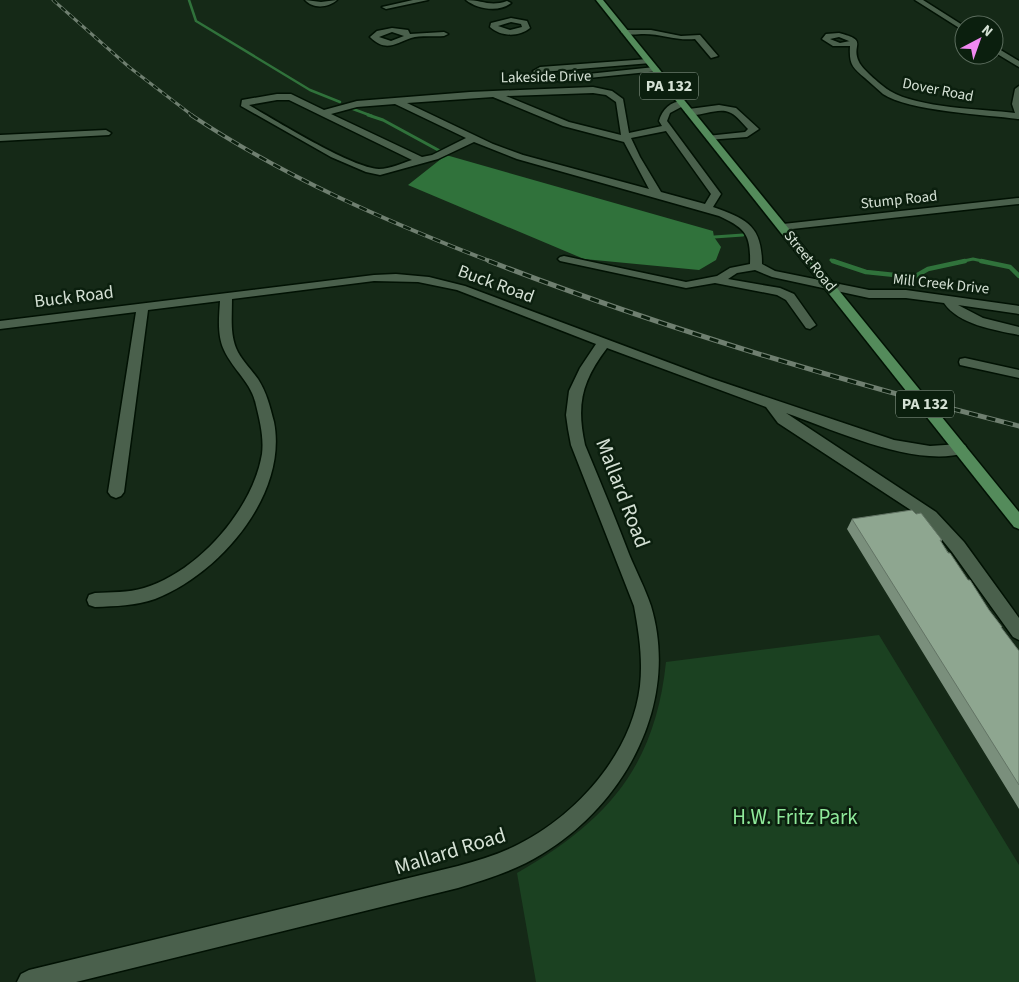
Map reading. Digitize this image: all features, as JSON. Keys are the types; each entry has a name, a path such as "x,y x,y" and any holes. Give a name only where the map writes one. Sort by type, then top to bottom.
{"main road":[{"name":"Street Road","path":"599,0 1019,523"}],"street":[{"path":"308,0 317,4 334,0"},
{"path":"378,0 392,14"},
{"path":"386,7 425,0"},
{"path":"469,0 484,5 507,8"},
{"path":"918,0 954,23"},
{"path":"408,36 395,26 374,38 378,41 390,43 402,41 408,36 444,34"},
{"path":"625,32 651,32 681,38 697,37 714,56"},
{"name":"Dover Road","path":"854,42 852,58 856,66 881,89 896,96 932,106 1019,114"},
{"path":"1004,55 1019,65"},
{"path":"648,61 598,63 540,69 537,71 542,78 559,79 655,69"},
{"path":"1019,89 1016,104 1019,114"},
{"name":"Lakeside Drive","path":"326,113 357,104 398,100 593,90 609,93 620,101 626,138 657,194"},
{"path":"492,94 566,124 626,138 668,128"},
{"path":"420,160 291,97 245,102 245,106 325,151 367,171 379,172 435,157 474,138"},
{"path":"398,100 474,138 520,157 657,194 733,218 752,232 756,266"},
{"path":"682,103 669,109 664,114 663,121 716,194 707,209"},
{"path":"689,112 719,108 732,110 754,129 747,134 710,138"},
{"path":"0,138 106,133"},
{"name":"Stump Road","path":"783,227 1019,201"},
{"path":"564,258 686,285 720,279 734,270 756,266 772,274 789,276 831,287"},
{"name":"Buck Road","path":"0,325 374,278 392,277 428,280 461,288 771,404 893,445 930,451 960,449"},
{"path":"715,280 780,292 790,297 810,325"},
{"name":"Mill Creek Drive","path":"831,287 869,294 906,294 1019,310"},
{"path":"95,600 130,598 151,593 171,583 216,549 238,524 258,491 266,470 269,436 258,389 252,377 233,355 228,343 225,331 226,296"},
{"path":"947,299 949,305 968,316 1019,331"},
{"path":"116,492 143,306"},
{"name":"Mallard Road","path":"29,982 458,877 500,864 535,847 558,831 593,801 614,773 632,740 641,718 648,689 650,660 648,632 642,606 578,445 574,428 572,410 574,394 588,364 604,343"},
{"path":"964,362 1019,374"},
{"path":"771,404 783,420 932,516 958,547 1019,632"}],"green space":[{"name":"H.W. Fritz Park","path":"879,635 1019,865 1019,982 536,982 517,873 549,854 576,833 600,812 621,788 637,762 651,733 660,699 666,662"}],"shaded area":[{"path":"446,155 713,231 714,237 721,247 716,260 699,270 584,259 408,185"}],"building":[{"path":"912,510 916,514 921,513 942,540 940,540 948,553 950,553 968,580 970,580 1019,651 1019,785 852,519"}],"waterway":[{"path":"189,0 196,21 310,90 340,102"},
{"path":"353,109 372,116"},
{"path":"368,115 383,120 440,151"},
{"path":"714,237 743,235"},
{"path":"959,262 973,259 987,262"},
{"path":"831,260 837,262"},
{"path":"833,261 866,272 914,277 928,269 965,261"},
{"path":"981,261 1010,267 1019,276"}],"railway":[{"path":"53,0 129,67 193,116"},
{"path":"191,115 263,158 337,197 414,231 492,262"},
{"path":"489,261 619,309 751,352 885,391 1019,426"}]}
